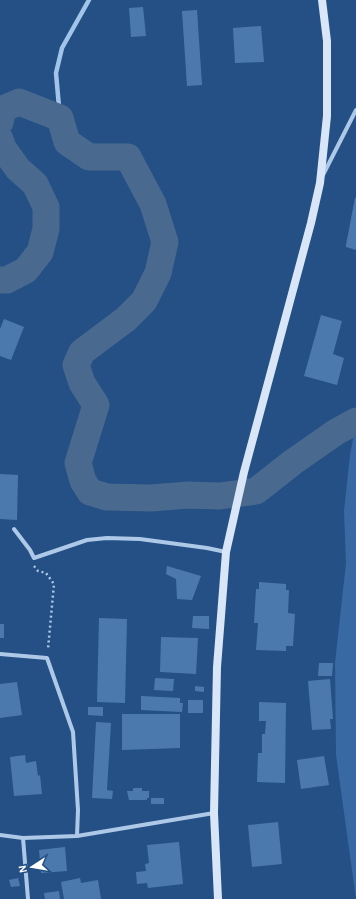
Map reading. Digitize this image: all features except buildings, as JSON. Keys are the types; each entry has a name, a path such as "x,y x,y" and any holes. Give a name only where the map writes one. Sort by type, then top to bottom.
{"main road":[{"path":"218,899 214,813 217,667 226,552 244,472 311,223 320,183 327,116 327,41 322,0"}],"street":[{"path":"320,183 356,110"},
{"path":"14,529 30,550 34,558 87,540 107,538 140,539 226,552"},
{"path":"0,654 47,658 73,732 78,810 78,836"},
{"path":"0,835 23,838 78,836 214,813"},
{"path":"23,838 28,899"}],"path":[{"path":"34,558 32,564 38,571 46,573 54,584 47,658"}],"shaded area":[{"path":"356,423 356,899 336,755 335,663 346,563 344,511 350,455"}],"waterway":[{"path":"60,118 56,73 62,48 89,0"},
{"path":"0,122 3,109 19,102 60,118 67,142 89,157 128,157 153,204 165,242 158,273 144,301 126,319 82,352 76,365 82,383 96,405 78,463 83,481 90,492 107,497 151,498 189,495 220,496 256,491 293,462 336,432 356,421"},
{"path":"0,139 3,148 18,169 35,184 46,207 46,229 40,252 26,270 7,280 0,280"}]}
